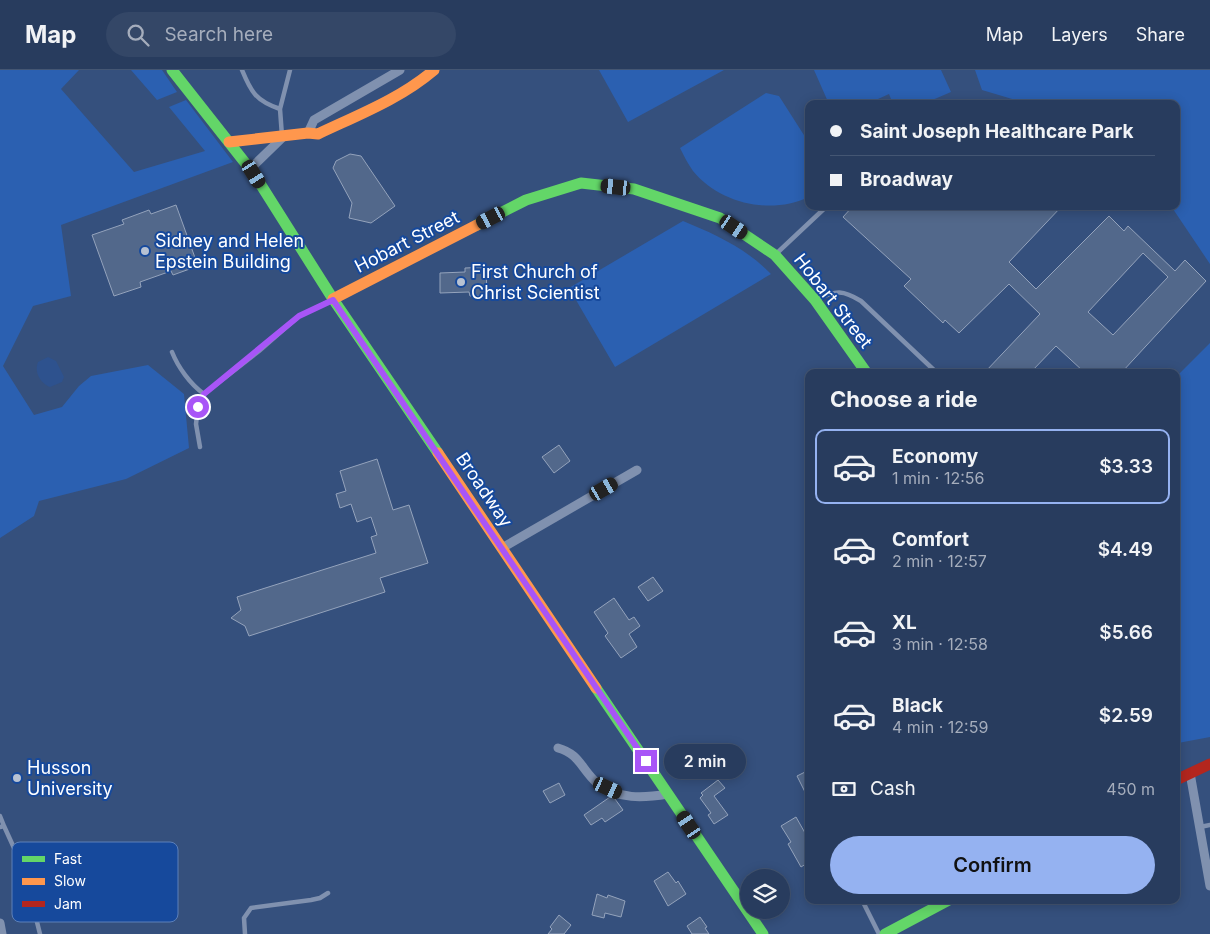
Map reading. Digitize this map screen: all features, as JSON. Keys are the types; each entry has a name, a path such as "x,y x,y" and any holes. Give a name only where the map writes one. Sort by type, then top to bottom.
{"main road":[{"name":"Broadway","path":"172,70 250,169 333,300 763,934"},
{"path":"229,142 264,137 282,137 308,132 318,134 399,95 423,80 434,70"},
{"name":"Hobart Street","path":"333,300 526,200 581,183 634,189 720,218 775,255 815,300 864,369"},
{"path":"1180,778 1210,764"},
{"path":"885,934 941,904"}],"street":[{"path":"308,132 314,120 400,70"},
{"path":"250,169 282,137"},
{"path":"502,548 637,470"},
{"path":"558,748 570,751 598,783 618,792 635,798 668,794"},
{"path":"1190,773 1210,886"},
{"path":"0,924 2,934"}],"lane":[{"path":"242,70 249,86 264,104 280,108"},
{"path":"282,137 280,108 290,70"},
{"path":"775,255 823,210"},
{"path":"815,300 832,292 847,292 861,300 933,369"},
{"path":"200,447 196,424 198,407 204,394 299,316 333,300"},
{"path":"172,352 176,363 197,389 204,394"},
{"path":"0,816 2,826 12,846"},
{"path":"1200,827 1210,825"},
{"path":"245,934 244,918 251,908 311,900 320,898 328,893"},
{"path":"864,904 879,934"}],"shaded area":[{"path":"0,70 79,70 61,89 134,172 205,151 169,107 186,100 233,162 61,225 71,296 33,306 3,366 34,415 62,407 79,386 91,376 148,365 184,394 189,448 126,479 39,501 34,516 0,538"},
{"path":"131,70 162,70 177,92 157,100"},
{"path":"599,70 724,70 628,122"},
{"path":"814,70 941,70 951,92 932,100 891,100 889,94 876,100 827,100"},
{"path":"975,70 1210,70 1210,264 1174,210 1180,210 1180,100 1016,100 982,90"},
{"path":"766,93 779,96 805,137 805,198 779,205 763,205 747,203 717,192 693,171 680,148"},
{"path":"683,221 730,243 752,257 771,274 615,367 569,288"},
{"path":"1210,343 1210,737 1180,743 1180,373"},
{"path":"48,357 56,361 64,377 62,382 50,387 41,380 37,373 38,362"}],"building":[{"path":"350,154 361,156 395,206 371,223 349,218 352,203 333,168 336,161"},
{"name":"Sidney and Helen Epstein Building","path":"176,205 198,266 173,275 171,271 140,282 141,287 114,296 92,235 124,224 122,220 149,210 151,214"},
{"path":"849,210 1058,210 1009,262 1036,289 1109,216 1124,231 1128,226 1175,271 1185,260 1206,281 1125,369 1081,369 1056,346 1034,369 988,369 1040,314 1009,284 959,333 945,320 943,323 904,286 911,279 843,217","holes":["1143,253 1168,277 1113,335 1088,312"]},
{"path":"486,267 487,295 470,296 469,292 440,293 440,273 465,272 465,268"},
{"path":"559,445 570,461 554,473 542,457"},
{"path":"377,459 393,510 409,505 428,563 380,578 385,592 249,636 245,626 231,618 241,610 237,597 376,553 371,537 377,535 371,517 357,522 351,504 340,508 336,494 346,491 340,471"},
{"path":"653,577 663,591 648,601 638,587"},
{"path":"614,598 629,620 634,617 640,626 629,634 637,647 621,658 605,636 608,633 594,612"},
{"path":"805,772 805,792 797,776"},
{"path":"718,780 725,788 714,796 728,815 714,824 708,815 711,813 700,798 703,795 701,793"},
{"path":"559,783 565,795 550,803 543,791"},
{"path":"610,797 615,799 623,810 605,822 602,818 591,825 584,815"},
{"path":"796,817 805,833 805,864 801,867 788,844 791,842 781,826"},
{"path":"668,872 676,883 678,881 686,894 668,906 654,881"},
{"path":"597,894 607,898 608,895 625,901 621,917 605,913 604,918 592,915"},
{"path":"559,915 571,925 564,934 548,934 552,929 550,927"},
{"path":"700,917 707,927 705,928 709,934 692,934 687,926"}],"traffic: fast":[{"path":"172,70 254,174 333,299 438,453"},
{"path":"477,225 526,200 581,183 634,189 720,218 775,255 815,300 864,369"},
{"path":"596,688 763,934"},
{"path":"885,934 941,904"}],"traffic: slow":[{"path":"229,142 308,133 318,134 393,98 434,70"},
{"path":"333,299 477,225"},
{"path":"438,453 596,688"}],"traffic: jam":[{"path":"1180,778 1210,764"}],"place":[{"name":"Sidney and Helen Epstein Building","path":"145,251"},
{"name":"First Church of Christ Scientist","path":"461,282"},
{"name":"Husson University","path":"17,778"}],"route":[{"path":"198,407 204,394 259,351 299,316 333,300 646,761"}]}
